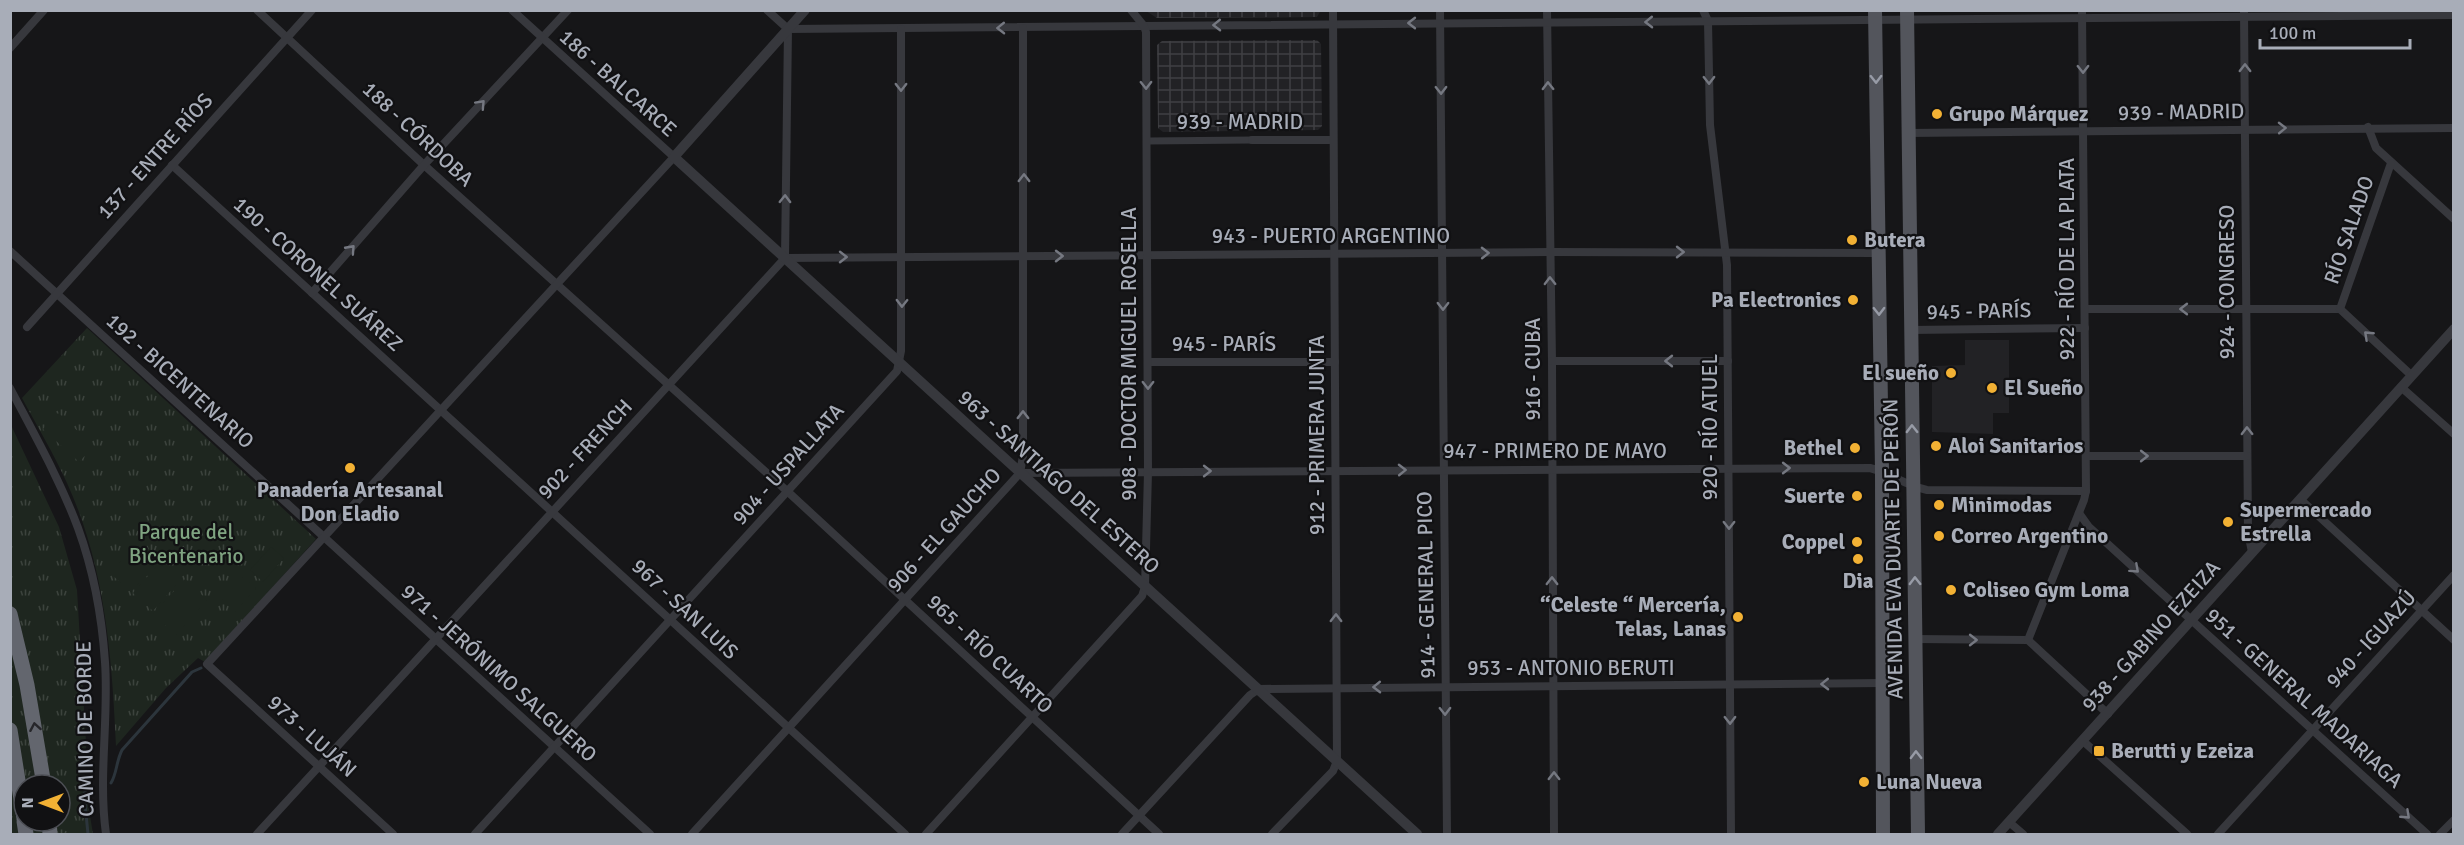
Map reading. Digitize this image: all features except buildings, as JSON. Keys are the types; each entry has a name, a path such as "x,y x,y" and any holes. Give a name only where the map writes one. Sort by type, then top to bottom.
{"highway":[{"path":"10,614 27,686 42,773"},
{"path":"10,730 17,773"}],"main road":[{"name":"AVENIDA EVA DUARTE DE PERÓN","path":"1907,15 1918,834"},
{"name":"AVENIDA EVA DUARTE DE PERÓN","path":"1875,16 1882,471 1883,834"}],"street":[{"path":"10,48 44,10"},
{"name":"188 - CÓRDOBA","path":"257,10 424,165 556,283"},
{"name":"137 - ENTRE RÍOS","path":"27,327 56,292 312,10"},
{"name":"186 - BALCARCE","path":"512,10 674,157"},
{"path":"312,293 424,165 568,10"},
{"path":"767,10 788,29 1708,21 1907,15 2244,13 2454,15"},
{"path":"325,538 556,283 674,157 805,10"},
{"path":"1131,10 1144,26"},
{"name":"912 - PRIMERA JUNTA","path":"1333,10 1337,761"},
{"name":"914 - GENERAL PICO","path":"1440,10 1447,834"},
{"name":"916 - CUBA","path":"1547,10 1552,361 1554,834"},
{"path":"1703,10 1708,21"},
{"name":"924 - CONGRESO","path":"2244,13 2248,533 2252,552"},
{"name":"922 - RÍO DE LA PLATA","path":"2028,640 2086,491 2085,131 2082,14"},
{"name":"920 - RÍO ATUEL","path":"1708,21 1710,125 1727,252 1731,834"},
{"name":"908 - DOCTOR MIGUEL ROSELLA","path":"1144,26 1148,362 1145,587"},
{"name":"906 - EL GAUCHO","path":"692,834 1020,473 1023,456 1023,28"},
{"path":"785,258 788,29"},
{"path":"900,363 901,29"},
{"path":"2368,127 2376,148 2454,219"},
{"name":"939 - MADRID","path":"1908,133 2454,128"},
{"name":"939 - MADRID","path":"1147,141 1333,140"},
{"name":"963 - SANTIAGO DEL ESTERO","path":"674,157 1417,834"},
{"name":"RÍO SALADO","path":"2340,309 2391,163"},
{"name":"190 - CORONEL SUÁREZ","path":"172,165 440,410"},
{"name":"192 - BICENTENARIO","path":"10,251 325,538"},
{"name":"943 - PUERTO ARGENTINO","path":"785,258 1550,252 1878,253"},
{"name":"902 - FRENCH","path":"257,834 785,258"},
{"name":"965 - RÍO CUARTO","path":"556,283 787,491 1159,834"},
{"path":"2085,309 2340,309 2411,375"},
{"name":"945 - PARÍS","path":"1910,330 2085,328"},
{"name":"938 - GABINO EZEIZA","path":"1998,834 2454,329"},
{"path":"1552,361 1728,361"},
{"name":"945 - PARÍS","path":"1148,362 1335,362"},
{"name":"904 - USPALLATA","path":"475,834 893,376 900,363"},
{"path":"2401,387 2454,434"},
{"name":"CAMINO DE BORDE","path":"10,388 79,530 95,598 105,662 102,790 106,834"},
{"name":"967 - SAN LUIS","path":"440,410 906,834"},
{"path":"2086,456 2247,456"},
{"name":"947 - PRIMERO DE MAYO","path":"1020,473 1870,468 1882,471 1913,487 1926,490 2086,491"},
{"path":"2300,499 2454,640"},
{"name":"951 - GENERAL MADARIAGA","path":"2079,513 2090,527 2427,834"},
{"name":"971 - JERÓNIMO SALGUERO","path":"325,538 650,834"},
{"name":"973 - LUJÁN","path":"325,538 207,664 393,834"},
{"name":"940 - IGUAZÚ","path":"2218,834 2454,575"},
{"path":"926,834 1142,596 1145,587"},
{"path":"1915,639 2028,640 2108,714"},
{"name":"953 - ANTONIO BERUTI","path":"1260,689 1883,683"},
{"path":"1122,834 1250,695 1260,689"},
{"path":"2083,741 2187,834"},
{"path":"1272,834 1333,771 1337,761"},
{"path":"2440,834 2454,820"},
{"path":"2009,822 2023,834"}],"shaded area":[{"path":"1321,10 1317,17 1157,18 1146,11"},
{"path":"1317,40 1321,44 1322,126 1318,130 1163,132 1158,128 1157,45 1162,41"},
{"name":"El sueño","path":"1965,340 2009,340 2009,413 1993,413 1993,434 1932,432 1932,366 1965,365"}],"green space":[{"name":"Parque del Bicentenario","path":"87,328 316,539 205,662 198,658 166,688 116,746 109,645 90,546 67,483 22,398"},
{"path":"58,413 94,446 79,462 43,429"},
{"path":"10,423 59,527 77,590 86,743 85,786 93,834 11,834"},
{"path":"139,541 160,559 131,592 110,573"},
{"path":"271,547 284,558 263,582 250,570"},
{"path":"162,560 182,578 153,611 133,593"},
{"path":"243,577 256,588 235,612 222,600"},
{"path":"185,579 207,600 176,635 153,614"}],"waterway":[{"path":"111,783 122,750 192,672 201,668"},
{"path":"88,786 84,794 88,834"}],"place":[{"name":"Grupo Márquez","path":"1937,114"},
{"name":"Butera","path":"1852,240"},
{"name":"Pa Electronics","path":"1853,300"},
{"name":"El sueño","path":"1951,373"},
{"name":"El Sueño","path":"1992,388"},
{"name":"Aloi Sanitarios","path":"1936,446"},
{"name":"Bethel","path":"1855,448"},
{"name":"Panadería Artesanal Don Eladio","path":"350,468"},
{"name":"Suerte","path":"1857,496"},
{"name":"Minimodas","path":"1939,505"},
{"name":"Supermercado Estrella","path":"2228,522"},
{"name":"Correo Argentino","path":"1939,536"},
{"name":"Coppel","path":"1857,542"},
{"name":"Dia","path":"1858,559"},
{"name":"Coliseo Gym Loma","path":"1951,590"},
{"name":"“Celeste “ Mercería, Telas, Lanas","path":"1738,617"},
{"name":"Berutti y Ezeiza","path":"2099,751"},
{"name":"Luna Nueva","path":"1864,782"}]}
